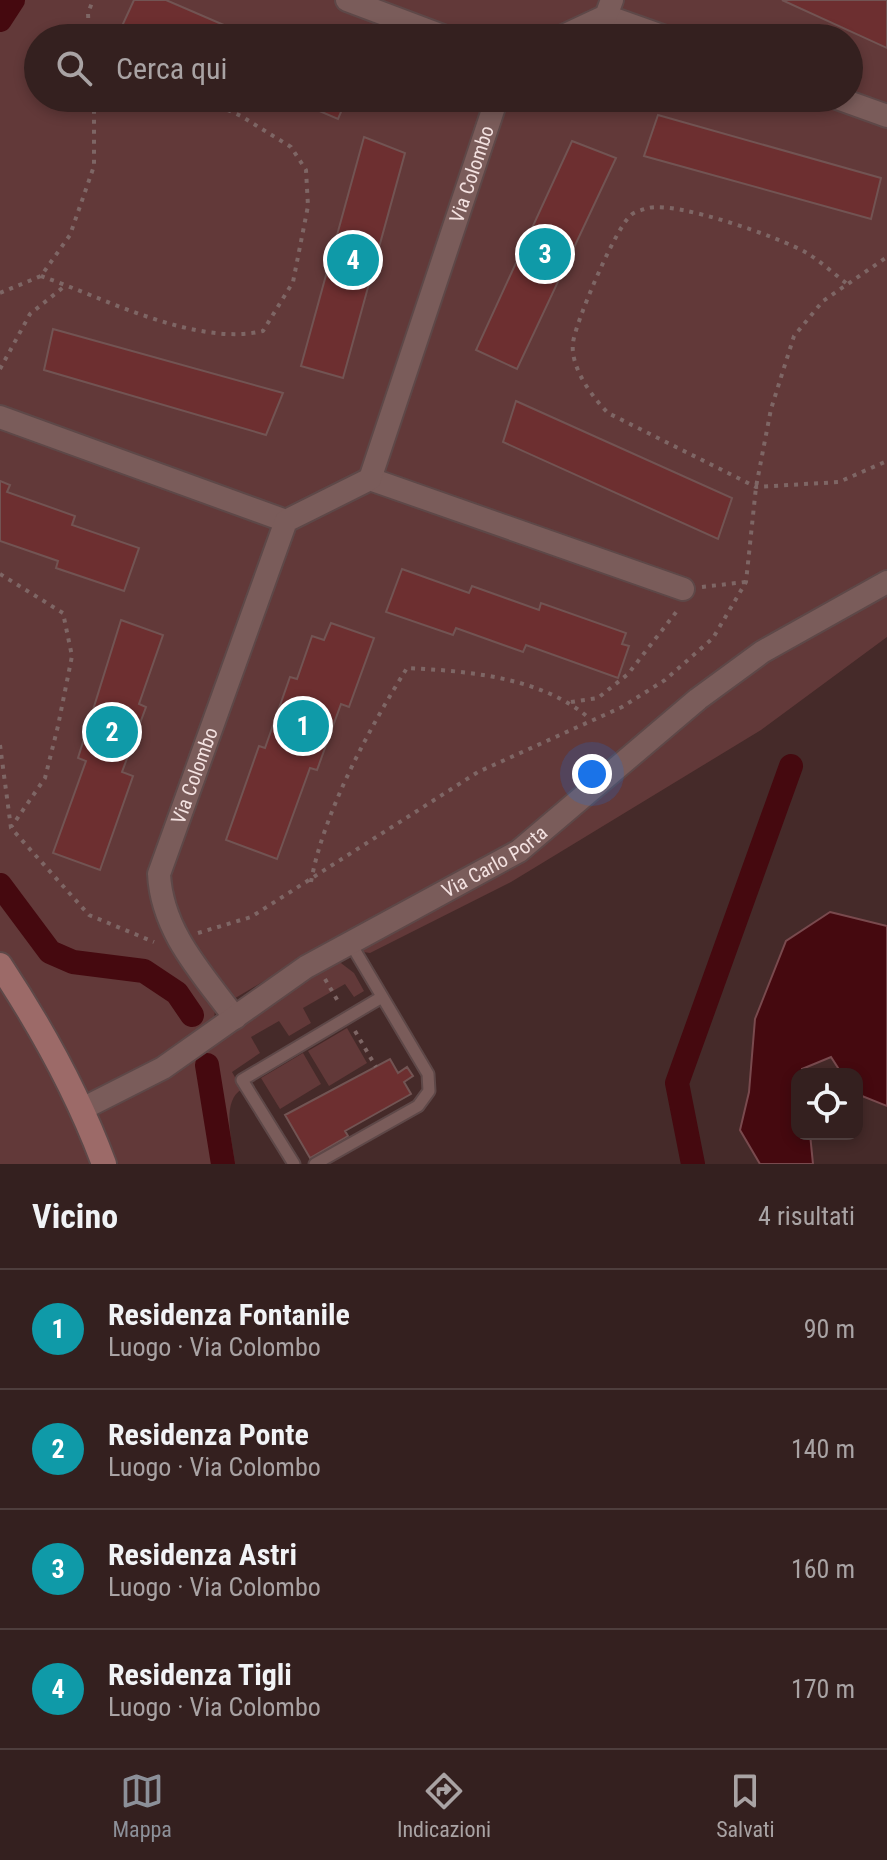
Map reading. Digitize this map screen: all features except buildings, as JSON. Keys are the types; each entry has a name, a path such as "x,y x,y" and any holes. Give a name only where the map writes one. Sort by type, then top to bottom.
{"street":[{"path":"347,0 411,24"},
{"path":"582,24 609,8 640,24"},
{"path":"863,107 887,116"},
{"name":"Via Colombo","path":"370,479 492,112"},
{"path":"0,417 286,521 370,479 683,589"},
{"name":"Via Colombo","path":"235,1018 177,939 161,901 159,874 286,521"},
{"name":"Via Carlo Porta","path":"82,1109 163,1068 306,967 519,851 698,699 762,652 887,582"},
{"path":"0,965 25,1004 82,1109 104,1164"}],"lane":[{"path":"315,1164 418,1106 429,1091 428,1074 351,944"},
{"path":"294,1164 242,1080 382,997"}],"path":[{"path":"88,24 88,13 93,0"},
{"path":"0,293 41,276 70,235 94,166 94,112"},
{"path":"41,276 92,297 169,321 239,337 263,331 293,282 308,206 306,170 291,147 232,112"},
{"path":"846,283 807,253 730,223 664,207 631,214 600,269 572,344 579,370 595,400 608,413 756,487 839,482 887,461"},
{"path":"0,745 11,828 89,915 156,942 177,939 251,917 311,882 478,772 622,707 665,680 713,638 746,582 756,487 771,409 794,336 823,301 886,258 887,247"},
{"path":"0,369 30,314 66,285"},
{"path":"0,574 63,613 72,656 45,778 11,828"},
{"path":"571,702 598,698 628,674 676,613 683,589 746,582"},
{"path":"311,882 316,853 375,720 407,668 491,676 571,702 590,719"}],"shaded area":[{"path":"0,0 887,0 887,637 761,730 511,882 370,953 323,946 215,1010 211,1046 337,960 354,973 364,991 354,997 345,984 303,1008 311,1023 289,1036 279,1021 251,1037 260,1053 232,1072 242,1089 231,1103 230,1113 235,1164 0,1164"},
{"path":"830,912 887,926 887,1106 863,1096 863,1068 838,1068 831,1057 804,1068 791,1068 791,1140 811,1140 813,1164 760,1164 740,1130 749,1092 755,1019 786,941"},
{"path":"347,1028 367,1063 329,1086 308,1051"},
{"path":"303,1053 321,1084 280,1109 261,1078"}],"waterway":[{"path":"0,20 13,0"},
{"path":"693,1164 677,1083 791,766"},
{"path":"0,885 50,952 73,962 144,971 177,993 192,1015"},
{"path":"207,1065 223,1164"}],"place":[{"name":"Residenza Astri","path":"545,254"},
{"name":"Residenza Tigli","path":"353,260"},
{"name":"Residenza Fontanile","path":"303,726"},
{"name":"Residenza Ponte","path":"112,732"}]}
